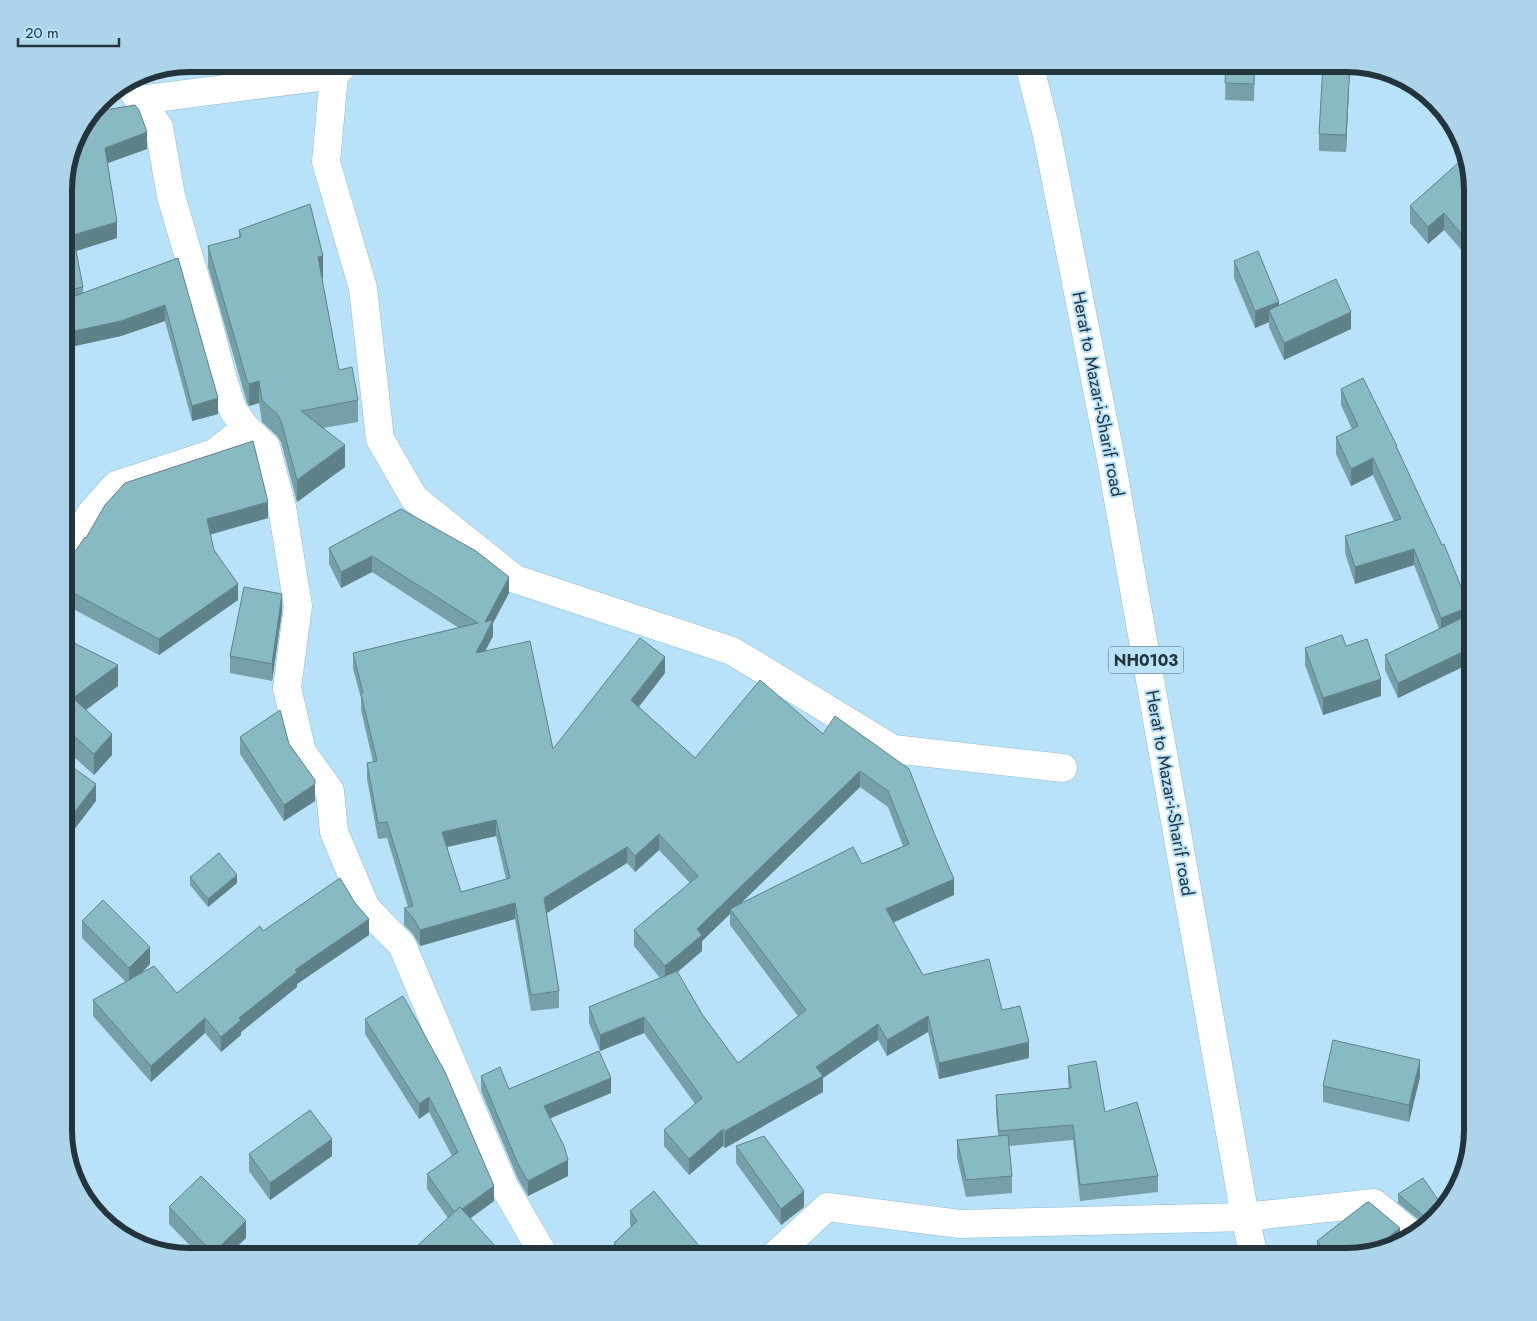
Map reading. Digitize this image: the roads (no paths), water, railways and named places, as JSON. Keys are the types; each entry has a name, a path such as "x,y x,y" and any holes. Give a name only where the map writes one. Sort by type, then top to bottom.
{"main road":[{"path":"312,72 133,91 159,127 171,196 233,410 246,428 266,447 282,507 298,606 287,688 302,752 330,791 334,832 366,908 402,945 504,1186 539,1248"},
{"path":"340,72 326,162 363,288 380,439 414,498 515,579 732,651 894,749 1063,768"},
{"name":"Herat to Mazar-i-Sharif road","path":"1031,72 1047,135 1112,465 1252,1248"},
{"path":"73,543 92,512 116,485 214,453 246,428"},
{"path":"783,1248 827,1207 960,1224 1245,1217 1374,1203 1408,1231"}]}
